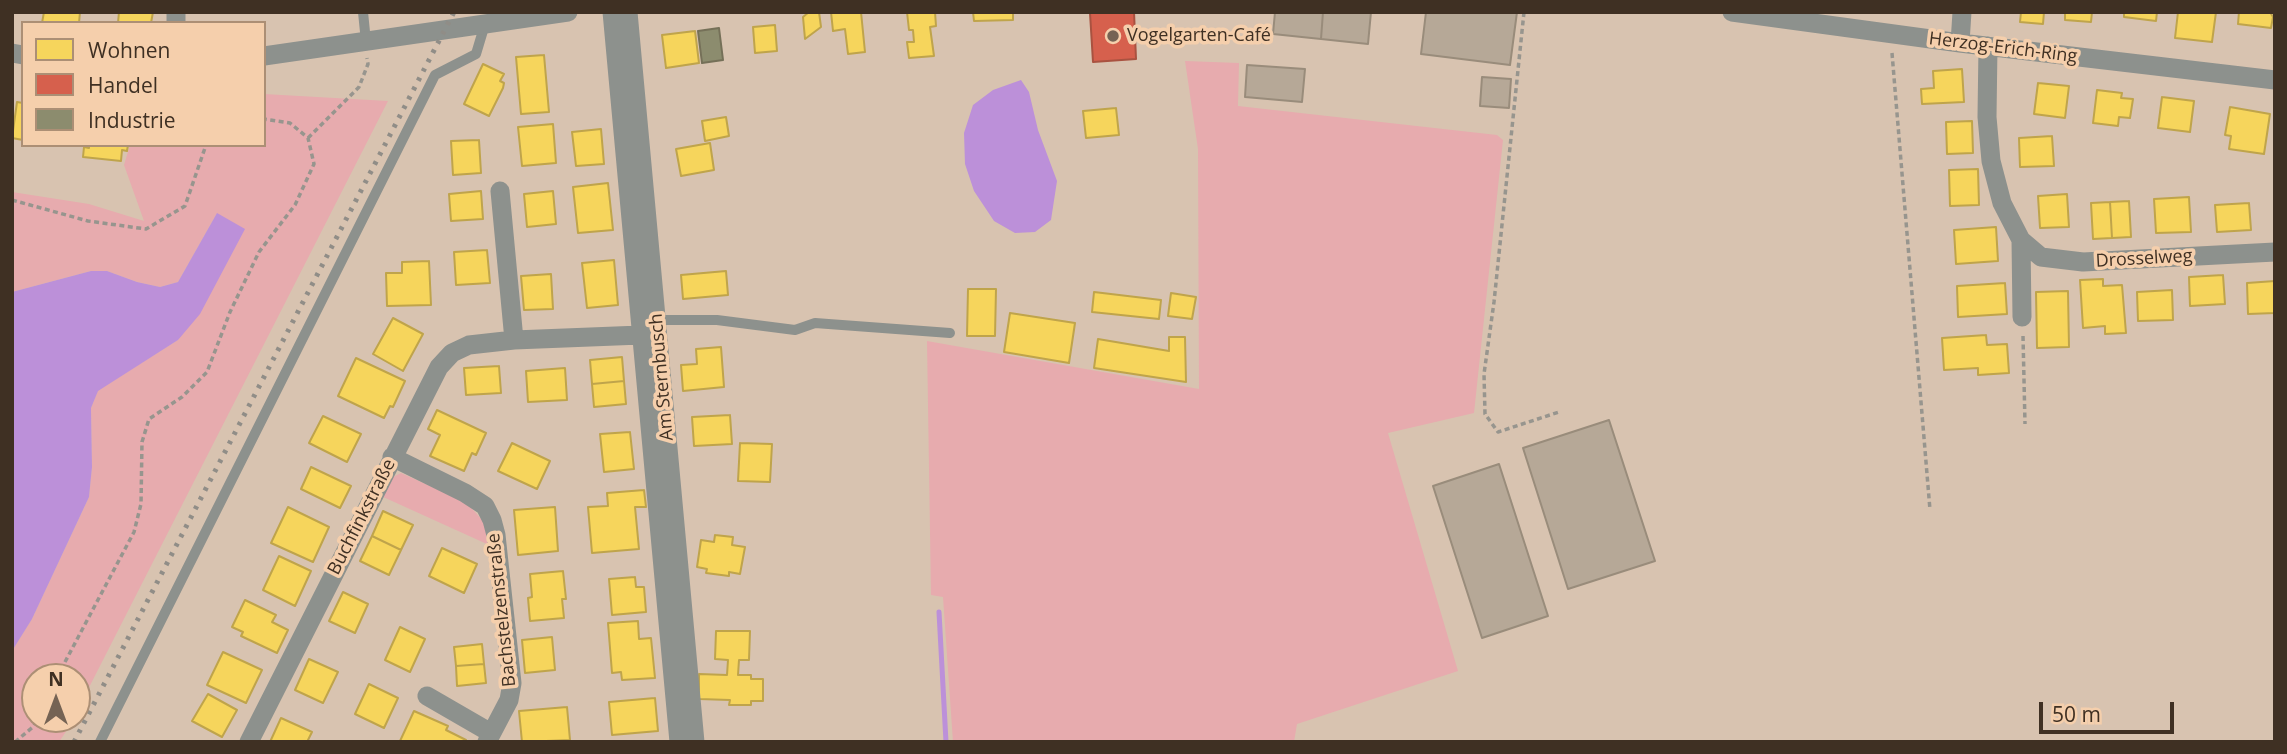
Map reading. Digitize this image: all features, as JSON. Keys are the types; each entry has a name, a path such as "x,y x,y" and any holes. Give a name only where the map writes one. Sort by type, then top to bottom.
{"street":[{"path":"266,56 568,12"},
{"name":"Am Sternbusch","path":"612,12 641,335 695,742"},
{"name":"Am Sternbusch","path":"628,12 657,320 678,742"},
{"name":"Herzog-Erich-Ring","path":"1732,12 1960,43 2275,80"},
{"path":"1960,43 1962,12"},
{"path":"1988,46 1987,117 1992,161 2002,204 2021,240 2022,317"},
{"path":"500,191 514,340"},
{"name":"Drosselweg","path":"2021,240 2041,257 2083,262 2275,251"},
{"name":"Buchfinkstraße","path":"249,742 392,457 439,367 452,353 469,345 514,340 641,335"},
{"name":"Bachstelzenstraße","path":"392,457 466,493 485,506 496,535 512,683 509,700 489,737 427,696"}],"lane":[{"path":"363,12 366,42"},
{"path":"100,742 435,75 476,54 485,24"},
{"path":"657,320 717,320 795,330 815,323 950,333"}],"path":[{"path":"1524,12 1484,374 1485,414 1498,432 1559,412"},
{"path":"1891,34 1930,510"},
{"path":"309,138 359,87 368,64 366,42"},
{"path":"64,663 134,531 141,505 142,442 149,419 182,397 207,372 230,312 258,252 295,205 314,164 309,138 290,123 266,119"},
{"path":"12,200 88,221 146,229 186,206 205,147"},
{"path":"2022,317 2025,425"}],"shaded area":[{"path":"1185,61 1239,63 1238,106 1497,135 1503,140 1474,413 1388,433 1458,671 1297,724 1294,742 953,742 943,597 931,595 927,341 1199,389 1198,149"},
{"path":"1021,80 1029,92 1038,130 1057,181 1051,220 1035,232 1015,233 994,221 974,191 965,164 964,133 973,105 993,90"},
{"path":"266,94 388,101 91,684 91,663 21,663 21,733 65,733 59,742 12,742 12,651 32,619 89,497 92,467 91,408 98,390 178,340 217,213 178,282 160,287 107,271 91,271 12,292 12,192 89,204 144,221 124,165 129,147 266,147"},
{"path":"217,213 245,229 200,314 178,340 98,391 91,408 92,467 89,497 32,619 12,651 12,292 91,271 107,271 160,287 178,282"},
{"path":"401,473 466,502 484,522 489,545 381,496 389,479"}],"building: Wohnen":[{"path":"44,12 80,12 79,21 42,21"},
{"path":"119,12 153,12 151,21 118,21"},
{"path":"809,12 819,12 821,27 805,39 803,17"},
{"path":"831,12 861,12 865,52 848,54 845,29 833,31"},
{"path":"907,12 935,12 936,26 930,27 934,56 909,58 907,42 914,42 913,30 909,30"},
{"path":"973,12 1013,12 1013,20 974,21"},
{"path":"2021,12 2044,12 2043,24 2020,22"},
{"path":"2065,12 2092,12 2091,22 2065,20"},
{"path":"2124,12 2157,12 2156,21 2124,17"},
{"path":"2178,12 2216,12 2212,42 2175,38"},
{"path":"2239,12 2270,12 2273,17 2271,28 2238,24"},
{"path":"775,25 777,51 755,53 753,27"},
{"path":"695,31 699,63 666,68 662,35"},
{"path":"544,55 549,112 521,114 516,57"},
{"path":"483,64 504,74 500,81 504,83 503,88 489,116 464,104"},
{"path":"1962,69 1964,102 1922,104 1921,89 1934,88 1933,71"},
{"path":"2038,83 2069,86 2065,118 2034,114"},
{"path":"2097,90 2122,93 2121,98 2133,99 2130,118 2119,117 2118,126 2093,123"},
{"path":"2162,97 2194,101 2190,132 2158,128"},
{"path":"17,102 21,103 21,140 12,138"},
{"path":"2230,107 2270,114 2264,154 2229,149 2231,136 2225,135"},
{"path":"1116,108 1119,135 1086,138 1083,111"},
{"path":"726,117 729,136 705,141 702,121"},
{"path":"1972,121 1973,153 1947,154 1946,122"},
{"path":"553,124 556,163 522,166 518,127"},
{"path":"601,129 604,164 576,166 572,132"},
{"path":"2052,136 2054,166 2020,167 2019,138"},
{"path":"479,140 481,173 453,175 451,141"},
{"path":"710,143 714,170 681,176 676,149"},
{"path":"84,147 128,147 127,151 122,150 121,161 83,157"},
{"path":"1978,169 1979,205 1950,206 1949,170"},
{"path":"608,183 613,230 578,233 573,187"},
{"path":"481,191 483,219 451,221 449,194"},
{"path":"553,191 556,224 527,227 524,194"},
{"path":"2067,194 2069,227 2040,228 2038,196"},
{"path":"2189,197 2191,232 2156,233 2154,199"},
{"path":"2129,201 2131,237 2112,238 2110,202"},
{"path":"2110,202 2112,238 2093,239 2091,203"},
{"path":"2249,203 2251,230 2217,232 2215,205"},
{"path":"1996,227 1998,261 1956,264 1954,230"},
{"path":"487,250 490,283 456,285 454,252"},
{"path":"614,260 618,305 587,308 582,263"},
{"path":"429,261 431,305 387,306 386,273 402,273 402,262"},
{"path":"726,271 728,295 683,299 681,275"},
{"path":"551,274 553,309 524,310 521,276"},
{"path":"2223,275 2225,304 2190,306 2189,277"},
{"path":"2103,279 2103,286 2122,285 2126,333 2105,334 2105,326 2083,328 2080,280"},
{"path":"2275,281 2275,313 2248,314 2247,283"},
{"path":"2005,283 2007,314 1958,317 1957,286"},
{"path":"968,289 996,289 995,336 967,336"},
{"path":"2172,290 2173,320 2138,321 2137,292"},
{"path":"2068,291 2069,347 2037,348 2036,292"},
{"path":"1094,292 1161,300 1159,319 1092,312"},
{"path":"1171,293 1196,297 1192,319 1168,316"},
{"path":"1010,313 1075,323 1069,363 1004,352"},
{"path":"393,318 423,334 403,371 373,354"},
{"path":"1986,335 1987,345 2007,344 2009,373 1978,375 1978,368 1944,370 1942,338"},
{"path":"1169,337 1185,337 1186,382 1094,368 1098,339 1169,351"},
{"path":"721,347 724,387 683,391 681,365 697,364 696,349"},
{"path":"622,357 624,381 592,384 590,360"},
{"path":"356,358 405,381 393,407 390,406 384,418 338,396"},
{"path":"499,366 501,393 466,395 464,368"},
{"path":"565,368 567,400 528,402 526,371"},
{"path":"624,381 626,404 594,407 592,384"},
{"path":"437,410 486,433 476,455 472,453 464,471 430,456 440,435 428,429"},
{"path":"730,415 732,444 694,446 692,417"},
{"path":"323,416 361,434 347,462 309,443"},
{"path":"630,432 634,469 604,472 600,434"},
{"path":"512,443 550,461 537,489 498,471"},
{"path":"740,443 772,444 770,482 738,481"},
{"path":"311,467 351,486 340,508 301,489"},
{"path":"644,490 646,507 635,507 639,549 592,553 588,507 608,506 607,493"},
{"path":"288,507 329,527 313,562 271,543"},
{"path":"555,507 558,551 518,555 514,510"},
{"path":"383,511 413,525 401,550 372,536"},
{"path":"715,535 733,537 732,545 745,547 740,574 729,572 729,576 706,573 707,569 697,567 701,540 714,542"},
{"path":"372,536 401,550 389,575 360,561"},
{"path":"442,548 477,564 464,593 429,576"},
{"path":"279,556 311,571 295,606 263,590"},
{"path":"563,571 566,599 562,599 564,618 530,621 530,574"},
{"path":"635,577 636,587 644,587 646,612 612,615 609,579"},
{"path":"343,592 368,604 355,633 329,621"},
{"path":"245,600 276,615 272,622 288,630 277,653 241,636 243,632 232,627"},
{"path":"638,621 639,639 651,638 655,678 622,680 621,672 612,673 608,623"},
{"path":"400,627 425,639 410,672 385,660"},
{"path":"716,631 750,631 749,660 739,660 738,675 763,679 763,701 751,701 751,705 729,705 730,700 699,699 699,674 727,675 728,660 715,659"},
{"path":"552,637 555,670 525,673 522,640"},
{"path":"482,644 484,664 456,666 454,647"},
{"path":"223,652 262,670 246,703 207,685"},
{"path":"309,659 338,672 323,703 295,690"},
{"path":"484,664 486,683 457,686 456,666"},
{"path":"369,684 398,698 384,728 355,714"},
{"path":"208,694 237,710 222,737 192,721"},
{"path":"655,698 658,731 612,735 609,702"},
{"path":"567,707 570,740 522,742 519,711"},
{"path":"414,711 448,726 446,730 466,740 465,742 400,741"},
{"path":"281,718 312,732 307,742 270,742"}],"building: Handel":[{"name":"Vogelgarten-Café","path":"1134,12 1136,59 1093,62 1090,13"}],"building: Industrie":[{"path":"719,28 723,60 702,63 698,31"}],"building: Sonstige":[{"path":"1275,12 1323,12 1321,39 1273,34"},
{"path":"1323,12 1371,12 1368,44 1321,39"},
{"path":"1426,12 1517,12 1510,65 1421,54"},
{"path":"1247,65 1305,69 1302,102 1245,97"},
{"path":"1482,77 1511,79 1509,108 1480,106"},
{"path":"1609,420 1655,561 1568,589 1523,448"},
{"path":"1499,464 1548,616 1482,638 1433,486"}],"waterway":[{"path":"939,612 946,742"}],"railway":[{"path":"74,742 454,12"}],"place":[{"name":"Vogelgarten-Café","path":"1113,36"}]}
